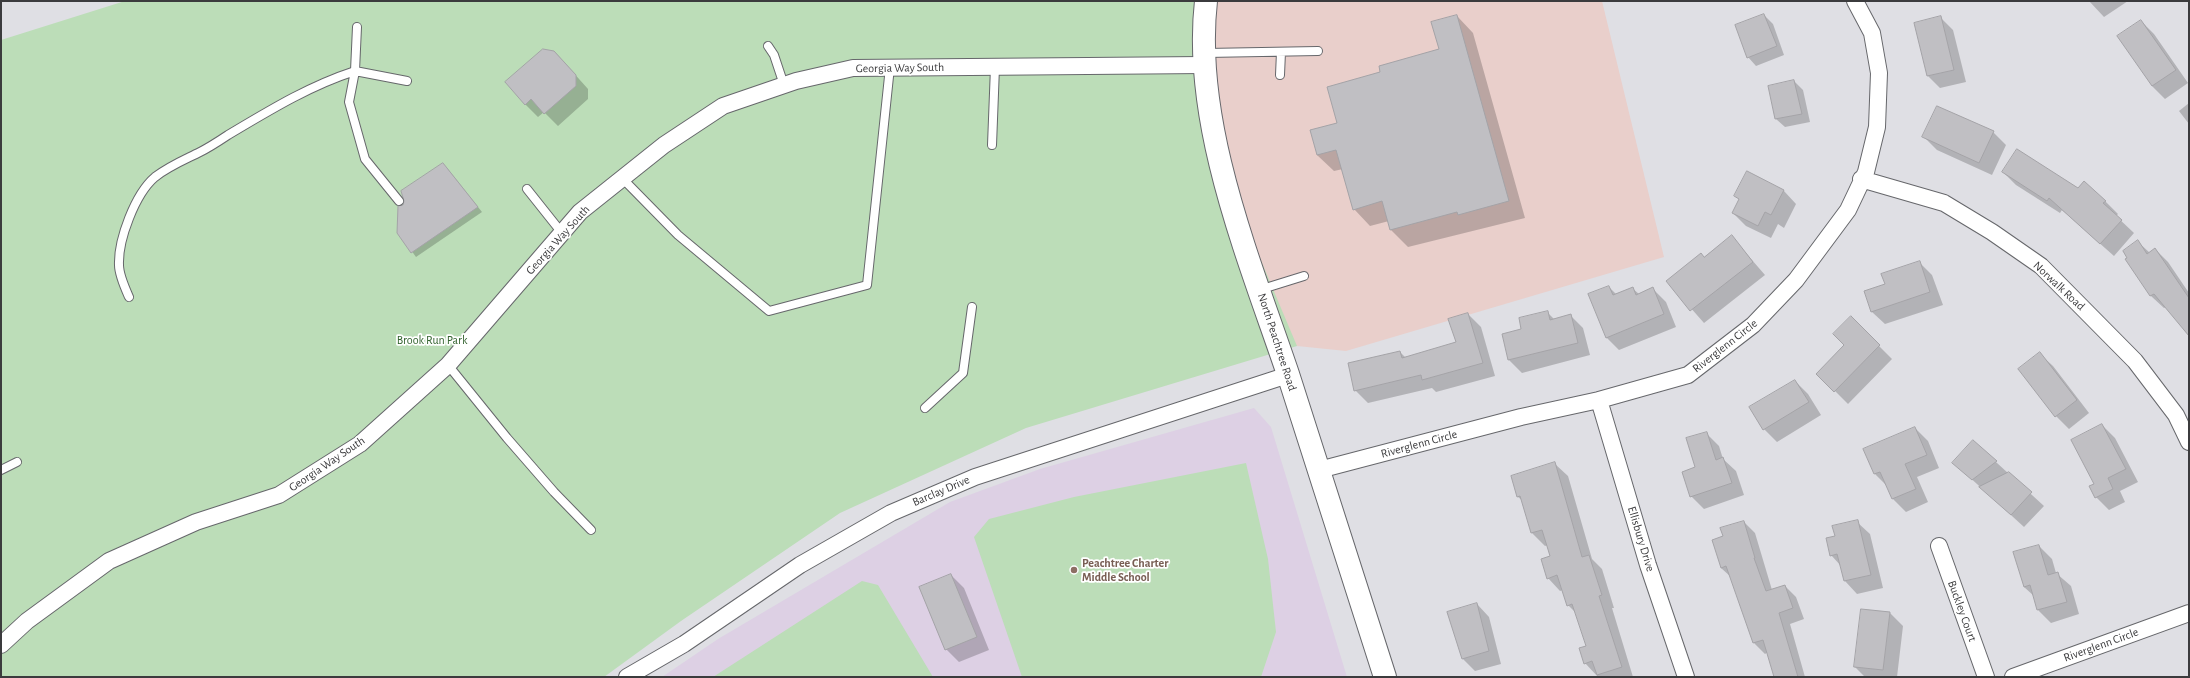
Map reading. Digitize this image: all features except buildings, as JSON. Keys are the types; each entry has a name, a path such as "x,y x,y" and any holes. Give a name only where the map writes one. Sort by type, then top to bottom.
{"street":[{"name":"North Peachtree Road","path":"1206,1 1204,59 1210,113 1235,217 1319,470 1385,677"},
{"name":"Riverglenn Circle","path":"1319,470 1521,417 1599,400 1688,375 1753,325 1796,280 1848,210 1861,179 1866,172 1877,127 1879,73 1872,33 1855,1"},
{"name":"Georgia Way South","path":"1,645 27,620 109,561 196,522 279,495 360,444 448,365 580,212 664,145 723,106 784,85 853,68 995,66 1204,59"},
{"name":"Norwalk Road","path":"1861,179 1944,203 1992,232 2041,266 2135,362 2176,415 2189,442"},
{"name":"Barclay Drive","path":"627,677 684,644 800,565 890,513 975,477 1288,375"},
{"name":"Ellisbury Drive","path":"1599,400 1648,565 1686,677"},
{"name":"Buckley Court","path":"1939,546 1986,677"},
{"name":"Riverglenn Circle","path":"2013,677 2189,613"}],"lane":[{"path":"357,27 355,71 349,102 365,159 399,200"},
{"path":"768,46 774,55 784,85"},
{"path":"1204,59 1318,50"},
{"path":"1280,75 1281,52"},
{"path":"992,145 995,66"},
{"path":"622,178 678,235 769,311 867,285 890,68"},
{"path":"128,297 119,266 122,242 129,220 139,198 154,178 174,163 200,152 290,98 324,81 355,71 407,81"},
{"path":"527,189 562,232"},
{"path":"1259,290 1304,276"},
{"path":"925,408 962,373 972,307"},
{"path":"448,365 554,492 591,530"},
{"path":"1,470 17,462"}],"shaded area":[{"path":"1211,1 1602,1 1664,257 1346,351 1297,346 1270,330 1211,142"},
{"name":"Peachtree Charter Middle School","path":"1254,408 1271,427 1347,677 662,677 718,639 950,502 1040,469"}],"green space":[{"name":"Brook Run Park","path":"125,1 1212,1 1211,142 1297,346 1026,428 840,513 681,621 604,677 1,677 1,40"},
{"path":"1246,463 1268,559 1276,632 1261,677 1022,677 974,537 989,519 1074,497"},
{"path":"862,581 878,585 933,677 713,677"}],"place":[{"name":"Peachtree Charter Middle School","path":"1074,570"}]}
